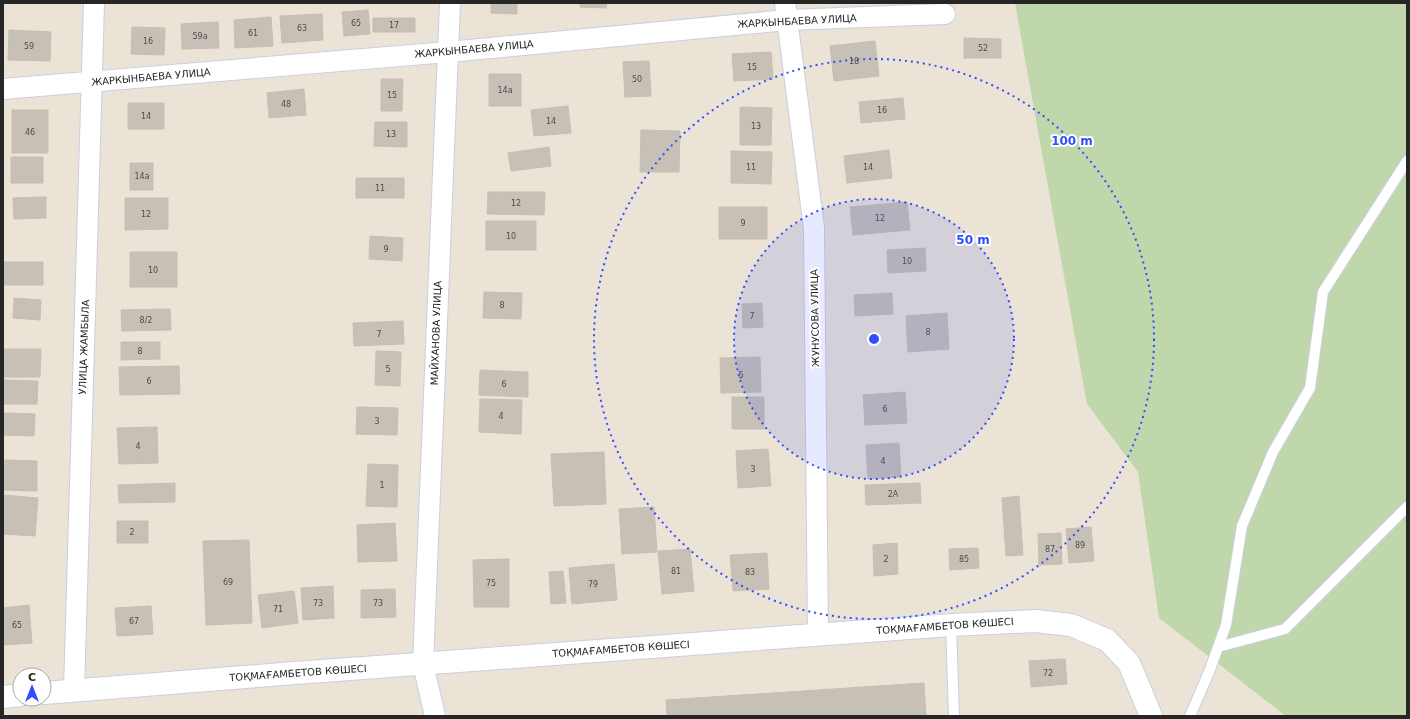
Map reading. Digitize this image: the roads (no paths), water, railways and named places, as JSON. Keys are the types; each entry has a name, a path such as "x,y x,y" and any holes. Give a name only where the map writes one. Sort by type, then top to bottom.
{"street":[{"name":"УЛИЦА ЖАМБЫЛА","path":"74,691 94,3"},
{"name":"МАЙХАНОВА УЛИЦА","path":"435,716 423,664 450,3"},
{"name":"ЖАРКЫНБАЕВА УЛИЦА","path":"3,89 448,52 786,11 945,14"},
{"name":"ЖУНУСОВА УЛИЦА","path":"786,11 814,228 818,635"},
{"name":"ТОҚМАҒАМБЕТОВ КӨШЕСІ","path":"52,692 951,625 1035,621 1070,625 1107,640 1129,663 1151,716"}],"lane":[{"path":"1190,716 1209,672 1226,625 1242,526 1273,452 1310,388 1323,292 1407,161"},
{"path":"1218,647 1285,629 1407,507"},
{"path":"951,625 954,716"}]}
